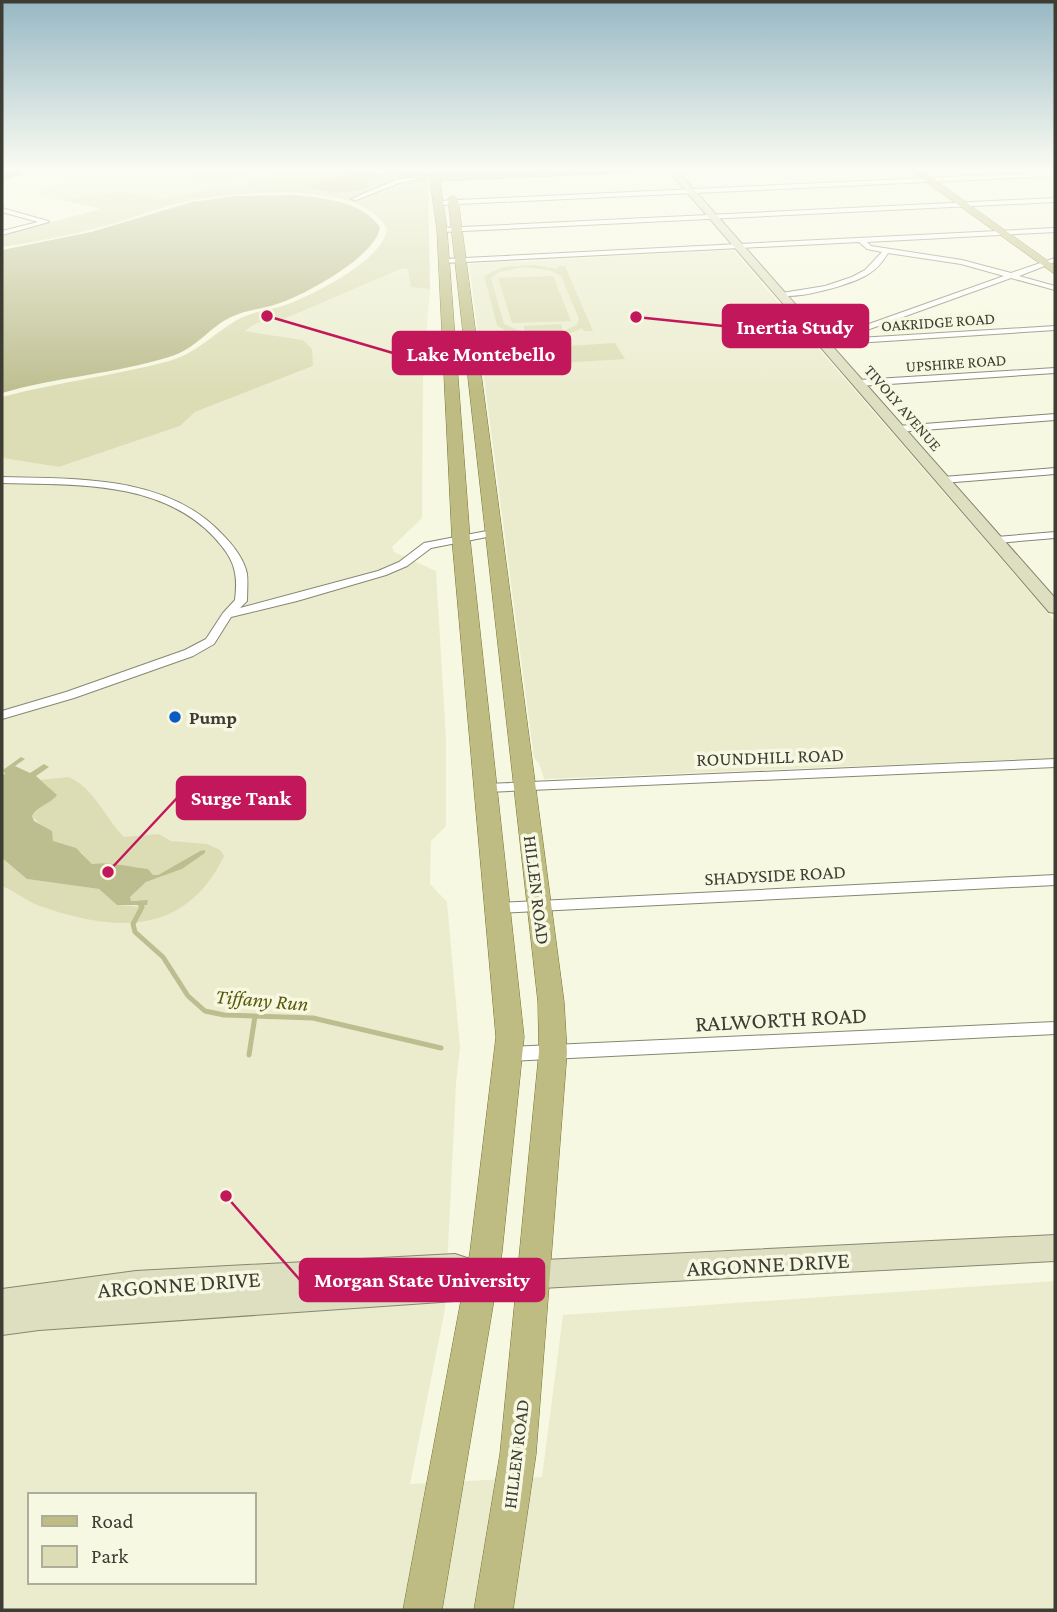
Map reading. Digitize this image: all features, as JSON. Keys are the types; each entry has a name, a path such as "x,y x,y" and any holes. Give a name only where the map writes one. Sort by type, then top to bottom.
{"main road":[{"name":"HILLEN ROAD","path":"447,243 467,318 540,906 551,1002 553,1052 518,1454 494,1610"},
{"name":"HILLEN ROAD","path":"423,1610 482,1277 509,1054 509,1013 461,539 453,261 456,243"},
{"path":"1021,243 1052,260"},
{"path":"1037,243 1052,260 1055,271"}],"street":[{"name":"TIVOLY AVENUE","path":"736,243 1055,608"},
{"path":"453,261 793,243"},
{"path":"864,243 869,248"},
{"path":"777,244 869,248 943,258 1011,274 1055,288"},
{"path":"780,295 815,289 863,275 877,267 887,250"},
{"path":"824,343 1052,260"},
{"name":"OAKRIDGE ROAD","path":"824,343 1055,328"},
{"name":"UPSHIRE ROAD","path":"859,383 1055,370"},
{"path":"898,429 1055,417"},
{"path":"943,480 1055,471"},
{"path":"2,480 132,490 160,496 191,510 217,533 241,571 241,601 226,615 210,640 189,653 2,715"},
{"path":"226,615 382,573 403,564 428,545 492,533"},
{"path":"996,540 1055,535"},
{"name":"ROUNDHILL ROAD","path":"487,788 1055,763"},
{"name":"SHADYSIDE ROAD","path":"498,908 1055,880"},
{"name":"RALWORTH ROAD","path":"509,1054 1055,1028"},
{"name":"ARGONNE DRIVE","path":"2,1321 39,1315 455,1287 482,1277 1055,1248"},
{"name":"ARGONNE DRIVE","path":"2,1303 136,1285 455,1268 482,1277"}],"shaded area":[{"path":"35,243 372,243 353,262 320,284 289,300 231,317 179,353 127,368 2,393 2,250"},
{"path":"733,250 1055,621 1055,758 544,779 539,763 534,758 469,264"},
{"path":"403,268 408,269 412,287 430,289 423,374 422,518 392,547 394,552 436,571 446,739 446,826 431,841 430,884 447,902 460,1047 445,1309 410,1484 542,1477 563,1315 1055,1281 1055,1610 2,1610 2,458 59,467 180,426 195,412 313,366 303,340 244,331 268,318 284,319"},
{"path":"21,757 25,759 15,766 30,773 44,764 49,767 36,776 57,795 35,812 32,816 34,821 52,831 53,841 76,848 92,864 148,869 153,875 158,875 200,851 205,850 205,853 182,869 146,882 130,897 131,901 148,900 147,905 117,905 99,889 27,879 2,858 2,775 5,774 3,770"}],"green space":[{"path":"2,243 23,243 2,247"},
{"path":"381,243 429,243 430,289 411,287 408,269 403,268 284,319 259,322 245,331 303,340 312,349 313,366 195,412 180,426 59,467 2,458 2,397 179,358 237,320 282,306 330,284 374,252"},
{"path":"535,265 558,269 558,266 565,266 593,331 584,331 582,328 562,335 539,338 506,331 497,325 484,276 503,267","holes":["523,267 549,270 561,276 579,319 577,325 563,331 561,324 524,326 525,333 504,324 491,278 499,272"]},
{"path":"553,276 571,321 512,323 498,278"},
{"path":"615,343 625,359 494,367 488,351"},
{"path":"68,777 77,781 92,795 124,837 159,834 171,841 207,844 220,850 224,856 208,882 189,902 168,914 145,921 120,923 68,915 35,904 2,886 2,858 27,879 99,889 117,905 142,907 138,900 131,901 130,897 146,882 182,869 205,853 200,851 158,875 153,875 148,869 92,864 81,852 53,842 52,836 32,816 41,805 54,799 49,787 39,780"}],"waterway":[{"name":"Tiffany Run","path":"140,904 142,907 133,924 135,932 163,957 188,996 205,1011 255,1016"},
{"path":"249,1055 255,1016"},
{"name":"Tiffany Run","path":"255,1016 313,1018 441,1048"}],"place":[{"name":"Lake Montebello","path":"267,316"},
{"name":"Inertia Study","path":"636,317"},
{"name":"Pump","path":"175,717"},
{"name":"Surge Tank","path":"108,872"},
{"name":"Morgan State University","path":"226,1196"}]}
